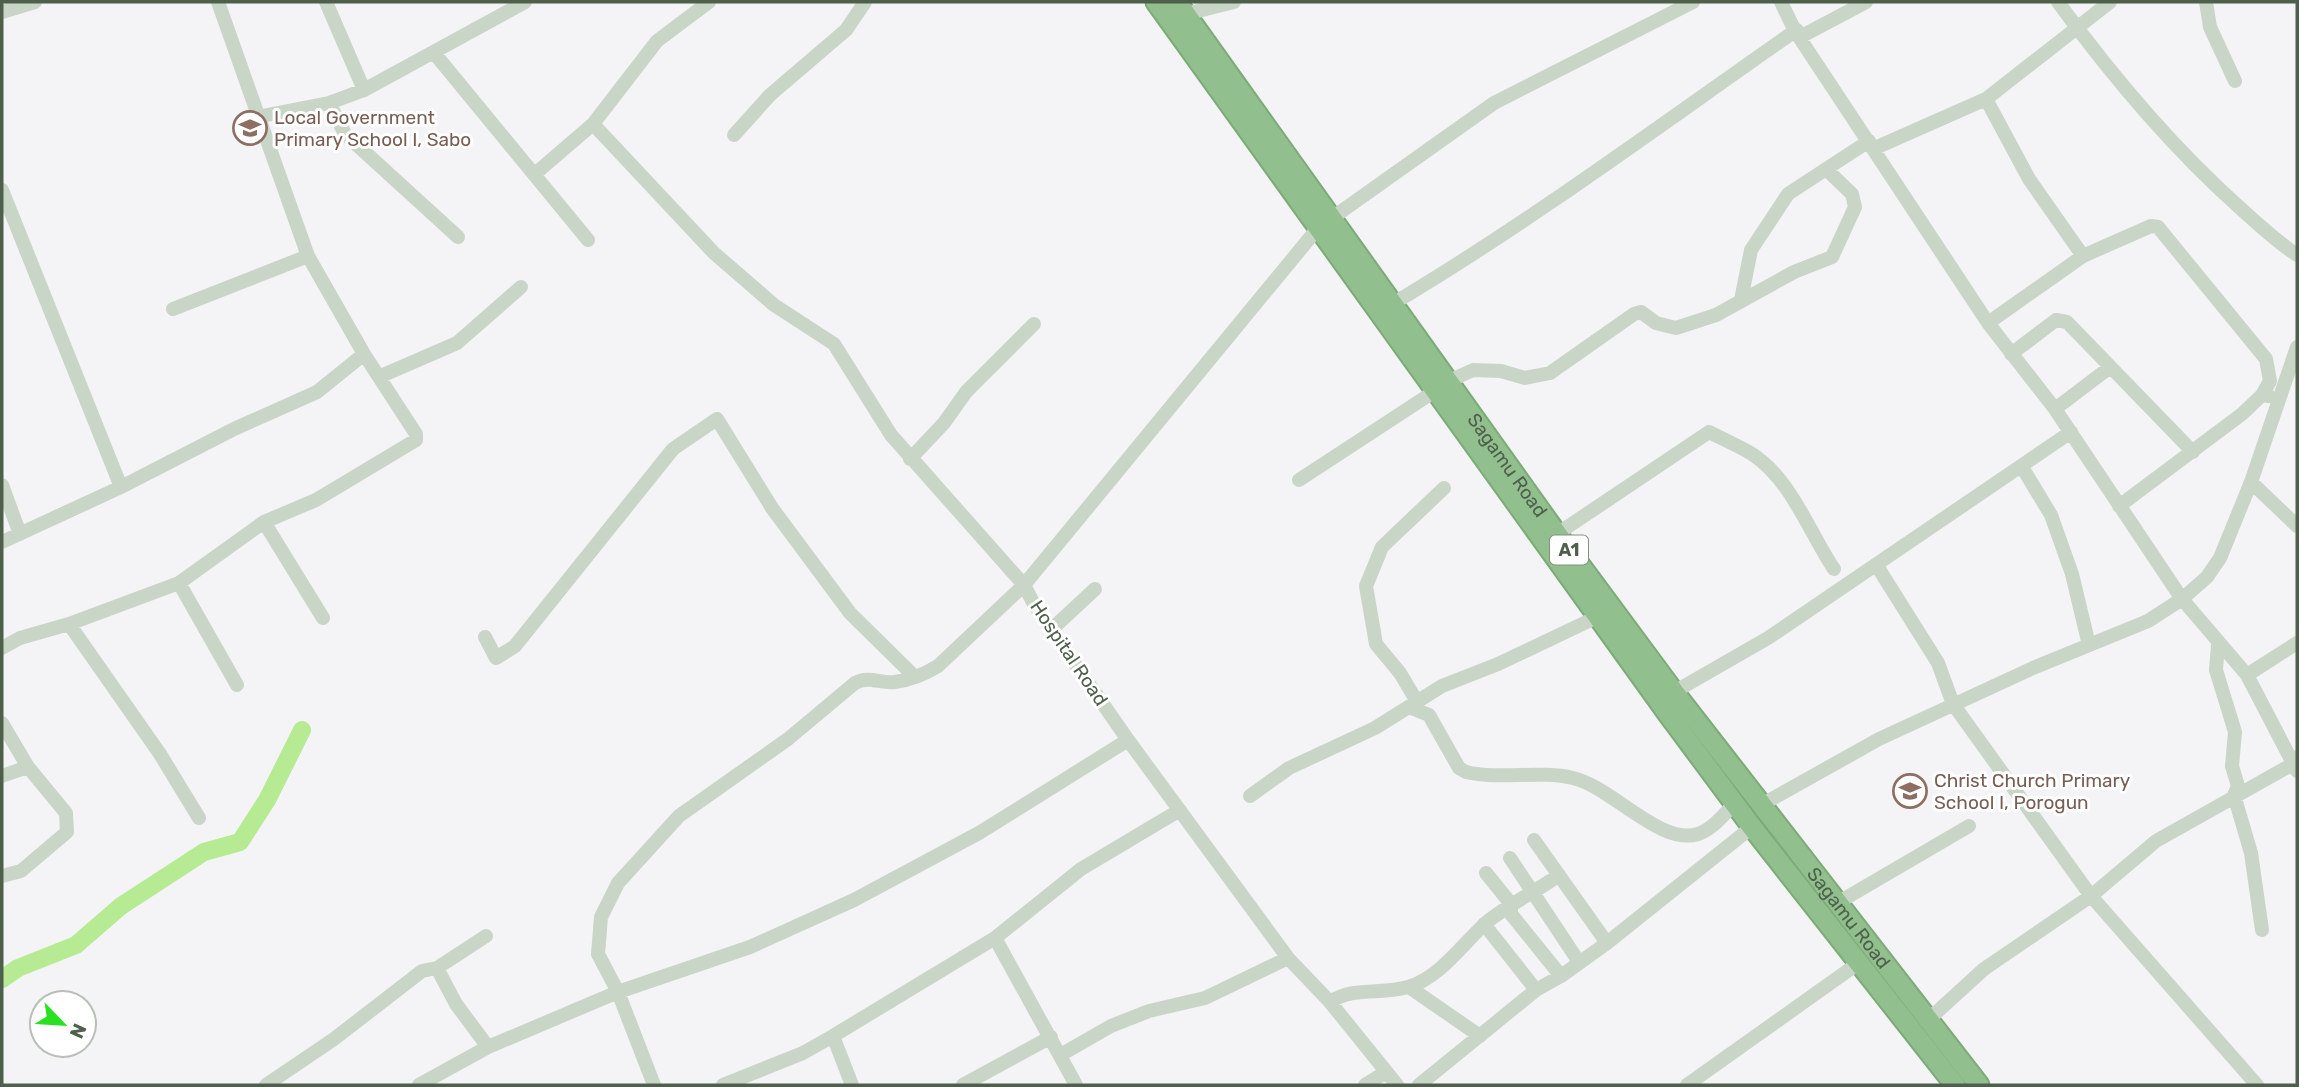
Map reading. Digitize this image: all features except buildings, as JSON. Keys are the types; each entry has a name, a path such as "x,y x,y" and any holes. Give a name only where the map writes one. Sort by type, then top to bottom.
{"highway":[{"name":"Sagamu Road","path":"1156,2 1325,223 1442,386 1597,617 1703,761 1955,1085"},
{"name":"Sagamu Road","path":"1181,8 1325,223 1394,303 1442,386 1557,534 1674,692 1979,1085"},
{"path":"1703,761 1718,747"}],"street":[{"path":"2,12 34,2"},
{"path":"2,648 20,638 69,624 178,583 264,522 316,500 413,443 416,434 381,376 364,354 308,256 218,2"},
{"path":"326,2 364,90"},
{"path":"257,117 329,103 364,90 435,54 525,2"},
{"path":"536,173 593,124 657,41 709,2"},
{"path":"734,135 769,95 846,30 865,2"},
{"path":"1181,8 1234,2"},
{"name":"Hospital Road","path":"1397,1085 1330,1002 1288,958 1128,740 1024,585 1325,223 1494,103 1693,2"},
{"path":"1782,2 1798,34 1987,323 2055,409 2182,599 2218,645 2247,675 2296,764 2234,795 2157,841 2091,896 1984,969 1927,1021"},
{"path":"1394,303 1461,263 1798,34 1866,2"},
{"path":"2058,2 2130,95 2211,181 2281,245 2297,255"},
{"path":"1741,299 1751,250 1788,194 1826,169 1872,145 1986,99 2110,2"},
{"path":"2206,2 2210,27 2235,81"},
{"path":"435,54 470,100 536,173 588,240"},
{"path":"1986,99 2029,180 2083,256"},
{"path":"329,103 345,134 458,237"},
{"path":"593,124 714,253 774,305 834,344 891,435 1024,585 938,666 892,683 863,678 855,683 788,739 679,816 618,883 601,917 598,954 618,992 653,1085"},
{"path":"1299,480 1442,386 1474,370 1501,371 1525,377 1550,373 1634,314 1641,312 1656,323 1676,328 1716,315 1741,299 1832,257 1855,208 1852,194 1826,169"},
{"path":"2,190 121,487"},
{"path":"1987,323 2083,256 2151,226 2158,227 2266,359 2270,381 2262,395 2193,452 2119,506"},
{"path":"173,309 308,256"},
{"path":"381,376 457,343 522,286"},
{"path":"2011,354 2056,320 2062,320 2074,327 2109,368 2193,452"},
{"path":"910,459 944,424 966,392 1034,324"},
{"path":"1763,804 1879,739 1953,704 2148,621 2182,599 2207,577 2220,558 2251,482 2297,347"},
{"path":"2,542 121,487 234,429 317,393 364,354"},
{"path":"2055,409 2109,368"},
{"path":"2262,395 2278,397"},
{"path":"485,637 496,658 515,646 673,449 717,419 772,508 850,613 914,676"},
{"path":"1557,534 1709,432 1754,455 1771,471 1798,507 1834,569"},
{"path":"1674,692 1768,638 2071,432"},
{"path":"2022,467 2051,514 2072,574 2090,645"},
{"path":"2251,482 2297,526"},
{"path":"2,485 20,534"},
{"path":"1444,488 1382,547 1366,586 1376,644 1400,673 1412,703 1429,715 1459,768 1466,772 1571,777 1595,785 1651,823 1677,835 1697,834 1711,827 1735,803"},
{"path":"264,522 323,618"},
{"path":"1877,566 1938,663 1953,704 2091,896 2257,1085"},
{"path":"178,583 237,685"},
{"path":"1052,629 1095,589"},
{"path":"1250,796 1289,768 1375,728 1442,686 1498,664 1597,617"},
{"path":"69,624 160,754 199,818"},
{"path":"2247,675 2297,643"},
{"path":"2218,645 2216,670 2235,732 2232,766 2238,786 2234,795 2251,853 2262,930"},
{"path":"1429,715 1442,686"},
{"path":"2,723 28,768 66,813 67,832 21,872 2,876"},
{"path":"419,1085 488,1046 618,992 750,947 854,900 979,833 1128,740"},
{"path":"2,776 28,768"},
{"path":"723,1085 803,1053 833,1036 995,938 1081,869 1180,810"},
{"path":"1839,902 1969,826"},
{"path":"1419,1085 1536,990 1561,976 1607,943 1752,827"},
{"path":"1534,840 1607,943"},
{"path":"1510,858 1579,962"},
{"path":"1486,873 1511,904 1511,914 1561,976"},
{"path":"1330,1002 1345,992 1409,987 1455,958 1485,924 1511,904 1535,892 1559,874"},
{"path":"1485,924 1536,990"},
{"path":"266,1085 334,1039 422,971 436,968 486,936"},
{"path":"995,938 1062,1054 1076,1085"},
{"path":"1062,1054 1111,1026 1149,1012 1205,998 1288,958"},
{"path":"1687,1085 1860,962"},
{"path":"436,968 456,1004 488,1046"},
{"path":"1409,987 1480,1036"},
{"path":"833,1036 852,1085"},
{"path":"963,1085 1051,1037"},
{"path":"1365,1085 1386,1072"}],"waterway":[{"path":"2,979 18,968 76,945 121,906 204,852 240,842 267,800 302,730"}],"place":[{"name":"Local Government Primary School I, Sabo","path":"250,128"},
{"name":"Christ Church Primary School I, Porogun","path":"1910,791"}]}
